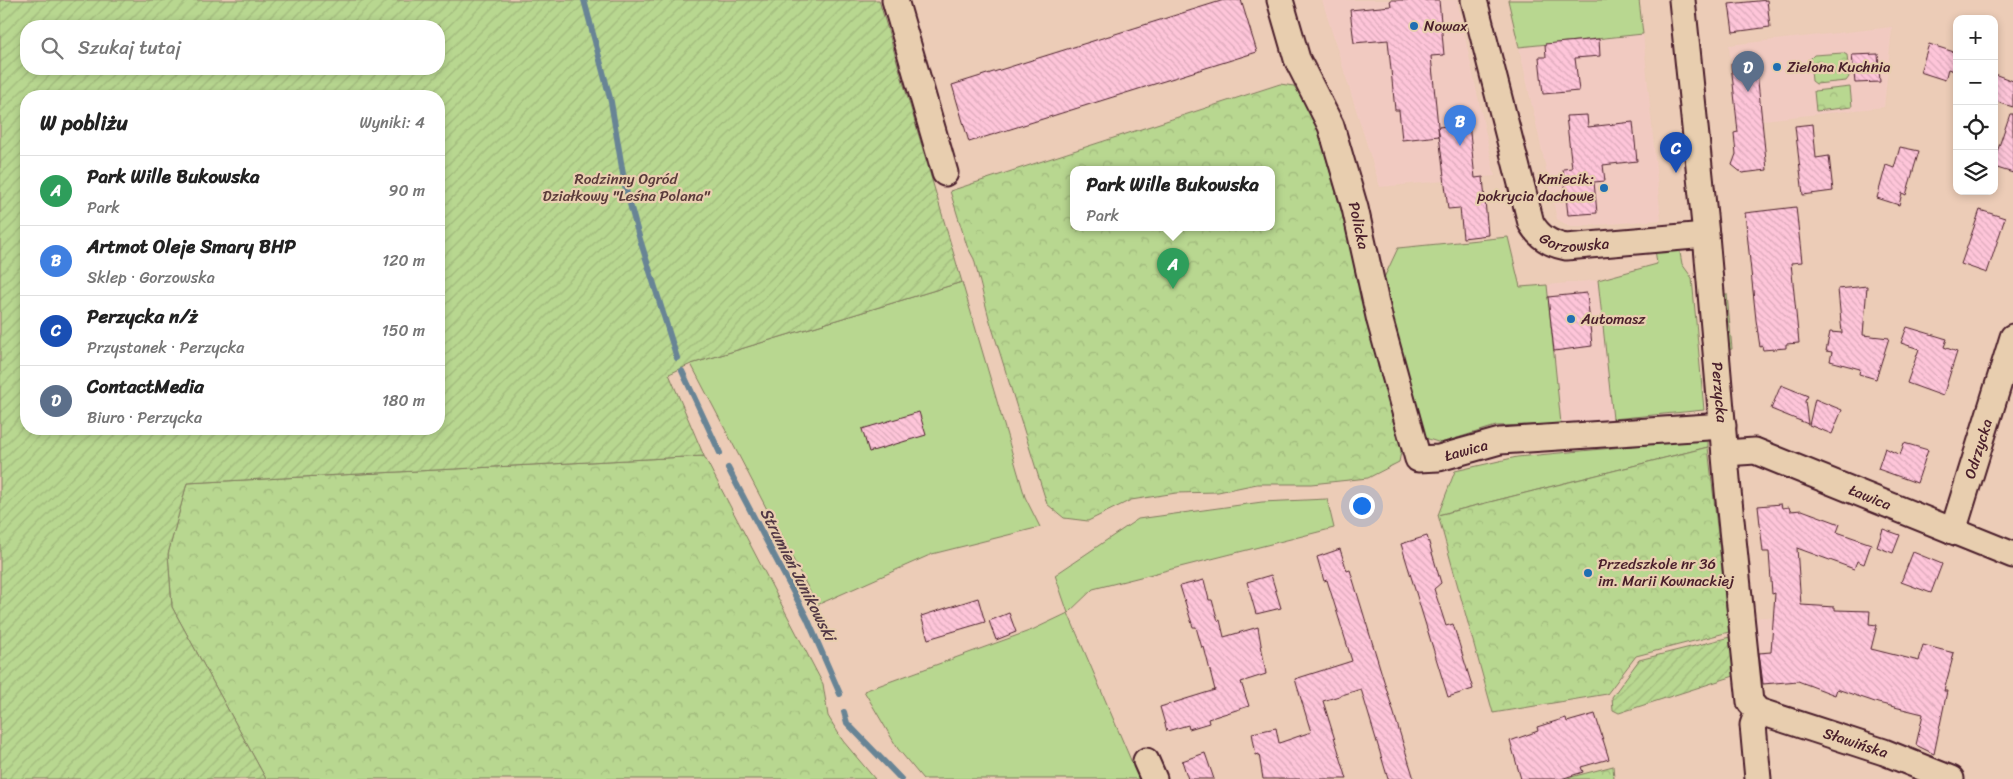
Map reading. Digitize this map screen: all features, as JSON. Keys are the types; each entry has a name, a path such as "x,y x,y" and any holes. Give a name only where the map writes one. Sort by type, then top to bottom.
{"street":[{"path":"895,0 945,173"},
{"name":"Policka","path":"1280,0 1297,59 1331,126 1355,208 1380,322 1418,459"},
{"name":"Gorzowska","path":"1474,0 1532,223 1542,237 1555,245 1566,247 1706,235"},
{"name":"Perzycka","path":"1682,0 1750,702 1758,711"},
{"name":"Odrzycka","path":"1953,531 2013,336"},
{"name":"Ławica","path":"1418,459 1439,458 1500,441 1723,426"},
{"name":"Ławica","path":"1725,453 1755,452 2013,555"},
{"path":"1758,711 1753,725 1758,779"},
{"name":"Sławińska","path":"1758,711 1843,738 1951,779"}],"shaded area":[{"path":"1322,0 1457,0 1495,176 1380,187"},
{"path":"1892,27 1884,107 1736,123 1729,45"},
{"path":"1643,34 1661,220 1570,227 1557,219 1519,47"},
{"path":"1598,280 1613,419 1561,424 1547,285"},
{"path":"1753,618 1783,619 1782,649 1756,652"}],"green space":[{"name":"Rodzinny Ogród Działkowy \"Leśna Polana\"","path":"0,0 879,0 962,282 691,364 669,374 704,456 187,483 168,554 172,607 266,779 0,779"},
{"path":"1508,0 1639,0 1643,34 1519,47"},
{"path":"1843,53 1847,55 1849,77 1846,81 1816,84 1812,81 1810,59 1814,55"},
{"path":"1280,84 1294,86 1314,116 1405,432 1399,462 1368,478 1311,484 1257,484 1218,492 1176,493 1131,500 1088,521 1064,518 1047,504 989,318 974,259 967,246 950,191"},
{"path":"1850,87 1852,107 1816,111 1814,91"},
{"path":"1508,237 1520,287 1547,285 1561,424 1496,426 1441,443 1422,437 1383,280 1398,248"},
{"path":"1679,247 1682,264 1692,278 1704,410 1613,419 1598,280 1657,264 1655,249"},
{"path":"962,282 1025,497 1040,527 932,554 817,605 691,364"},
{"path":"1720,294 1727,294 1732,349 1726,350"},
{"path":"1708,439 1708,447 1438,515 1455,471 1517,457"},
{"name":"Przedszkole nr 36 im. Marii Kownackiej","path":"1708,447 1729,632 1636,656 1607,694 1493,713 1438,515"},
{"path":"704,456 823,684 828,716 843,741 875,779 266,779 172,607 168,554 187,483"},
{"path":"1327,499 1334,528 1093,589 1068,613 1055,575 1138,519 1262,502"},
{"path":"1068,613 1139,779 923,779 898,749 864,691 1032,630"},
{"path":"1730,637 1734,676 1619,713 1613,710 1612,697 1639,660"},
{"path":"1613,766 1614,779 1564,779"}],"building":[{"path":"1224,0 1241,0 1257,52 969,142 952,85"},
{"path":"1390,0 1439,0 1444,55 1431,56 1439,136 1402,140 1399,110 1395,110 1388,40 1354,43 1350,10 1391,6"},
{"path":"1767,0 1770,27 1733,32 1729,4"},
{"path":"1599,39 1600,56 1575,58 1579,91 1543,94 1539,57 1546,57 1545,44"},
{"path":"1929,44 1953,52 1953,71 1948,69 1945,80 1920,72"},
{"path":"1878,54 1880,82 1855,83 1852,55"},
{"path":"1756,62 1767,170 1742,173 1732,165 1736,154 1734,133 1738,132 1731,64"},
{"path":"1998,75 2013,81 2013,107 1998,102"},
{"path":"2010,114 2013,114 2013,173 1998,168 1998,149"},
{"path":"1587,115 1588,127 1633,122 1637,161 1603,165 1605,181 1594,182 1597,213 1568,215 1563,169 1572,168 1566,116"},
{"path":"1469,124 1475,178 1483,177 1488,235 1463,238 1460,208 1448,209 1438,127"},
{"path":"1813,124 1816,158 1829,156 1833,191 1803,195 1795,126"},
{"path":"1900,147 1919,151 1906,195 1902,193 1899,205 1877,198 1886,165 1894,168"},
{"path":"1796,207 1802,262 1791,263 1799,343 1786,344 1786,348 1763,350 1762,346 1760,347 1756,320 1745,213"},
{"path":"1980,210 2005,218 1987,273 1961,264"},
{"path":"1867,286 1863,335 1889,338 1876,379 1859,374 1860,369 1830,361 1832,352 1826,351 1830,332 1842,333 1838,289"},
{"path":"1587,293 1592,346 1554,351 1548,297"},
{"path":"1907,327 1947,339 1944,347 1957,352 1943,396 1907,383 1919,349 1901,343"},
{"path":"1781,385 1808,396 1805,401 1808,424 1771,409"},
{"path":"1815,399 1842,410 1832,434 1809,425"},
{"path":"919,412 926,435 869,452 862,429"},
{"path":"1904,443 1928,450 1917,483 1878,469 1885,448 1900,455"},
{"path":"1781,504 1782,508 1789,507 1790,511 1802,510 1840,524 1837,532 1871,544 1864,564 1857,561 1854,569 1797,548 1801,605 1835,607 1835,610 1870,611 1869,624 1877,625 1871,649 1919,661 1923,645 1954,653 1944,691 1947,691 1934,754 1916,745 1923,714 1878,703 1837,689 1835,695 1798,681 1763,684 1759,653 1771,652 1775,593 1772,594 1769,552 1763,552 1758,506"},
{"path":"1883,529 1900,535 1893,553 1877,547"},
{"path":"1427,536 1441,583 1434,589 1446,626 1453,624 1473,689 1448,697 1401,544"},
{"path":"1340,549 1347,571 1350,570 1414,779 1388,779 1361,689 1323,701 1347,779 1263,779 1259,754 1256,755 1252,733 1276,728 1279,743 1311,732 1295,679 1352,661 1327,580 1324,581 1317,557"},
{"path":"1913,552 1942,564 1931,593 1901,582"},
{"path":"1271,575 1281,608 1256,614 1247,582"},
{"path":"1204,580 1209,600 1212,600 1224,637 1258,627 1266,674 1241,682 1249,706 1208,719 1209,723 1189,729 1188,725 1167,731 1160,707 1215,690 1204,647 1202,648 1196,627 1193,627 1180,586"},
{"path":"978,598 985,622 928,639 921,616"},
{"path":"1009,613 1016,632 996,640 989,621"},
{"path":"1595,714 1609,759 1581,767 1583,772 1561,779 1521,779 1510,741 1538,731 1537,727 1566,718 1567,722"},
{"path":"1205,753 1214,779 1188,779 1182,761"}],"waterway":[{"name":"Strumień Junikowski","path":"584,0 611,102 625,186 677,358"},
{"name":"Strumień Junikowski","path":"682,371 720,453"},
{"name":"Strumień Junikowski","path":"728,468 807,618 840,694"},
{"name":"Strumień Junikowski","path":"844,712 847,723 901,779"}],"place":[{"name":"Nowax","path":"1414,26"},
{"name":"Zielona Kuchnia","path":"1777,67"},
{"name":"ContactMedia","path":"1748,92"},
{"name":"Artmot Oleje Smary BHP","path":"1460,146"},
{"name":"Perzycka n/ż","path":"1676,173"},
{"name":"Kmiecik: pokrycia dachowe","path":"1604,188"},
{"name":"Park Wille Bukowska","path":"1173,289"},
{"name":"Automasz","path":"1571,319"},
{"name":"Przedszkole nr 36 im. Marii Kownackiej","path":"1588,573"}]}
